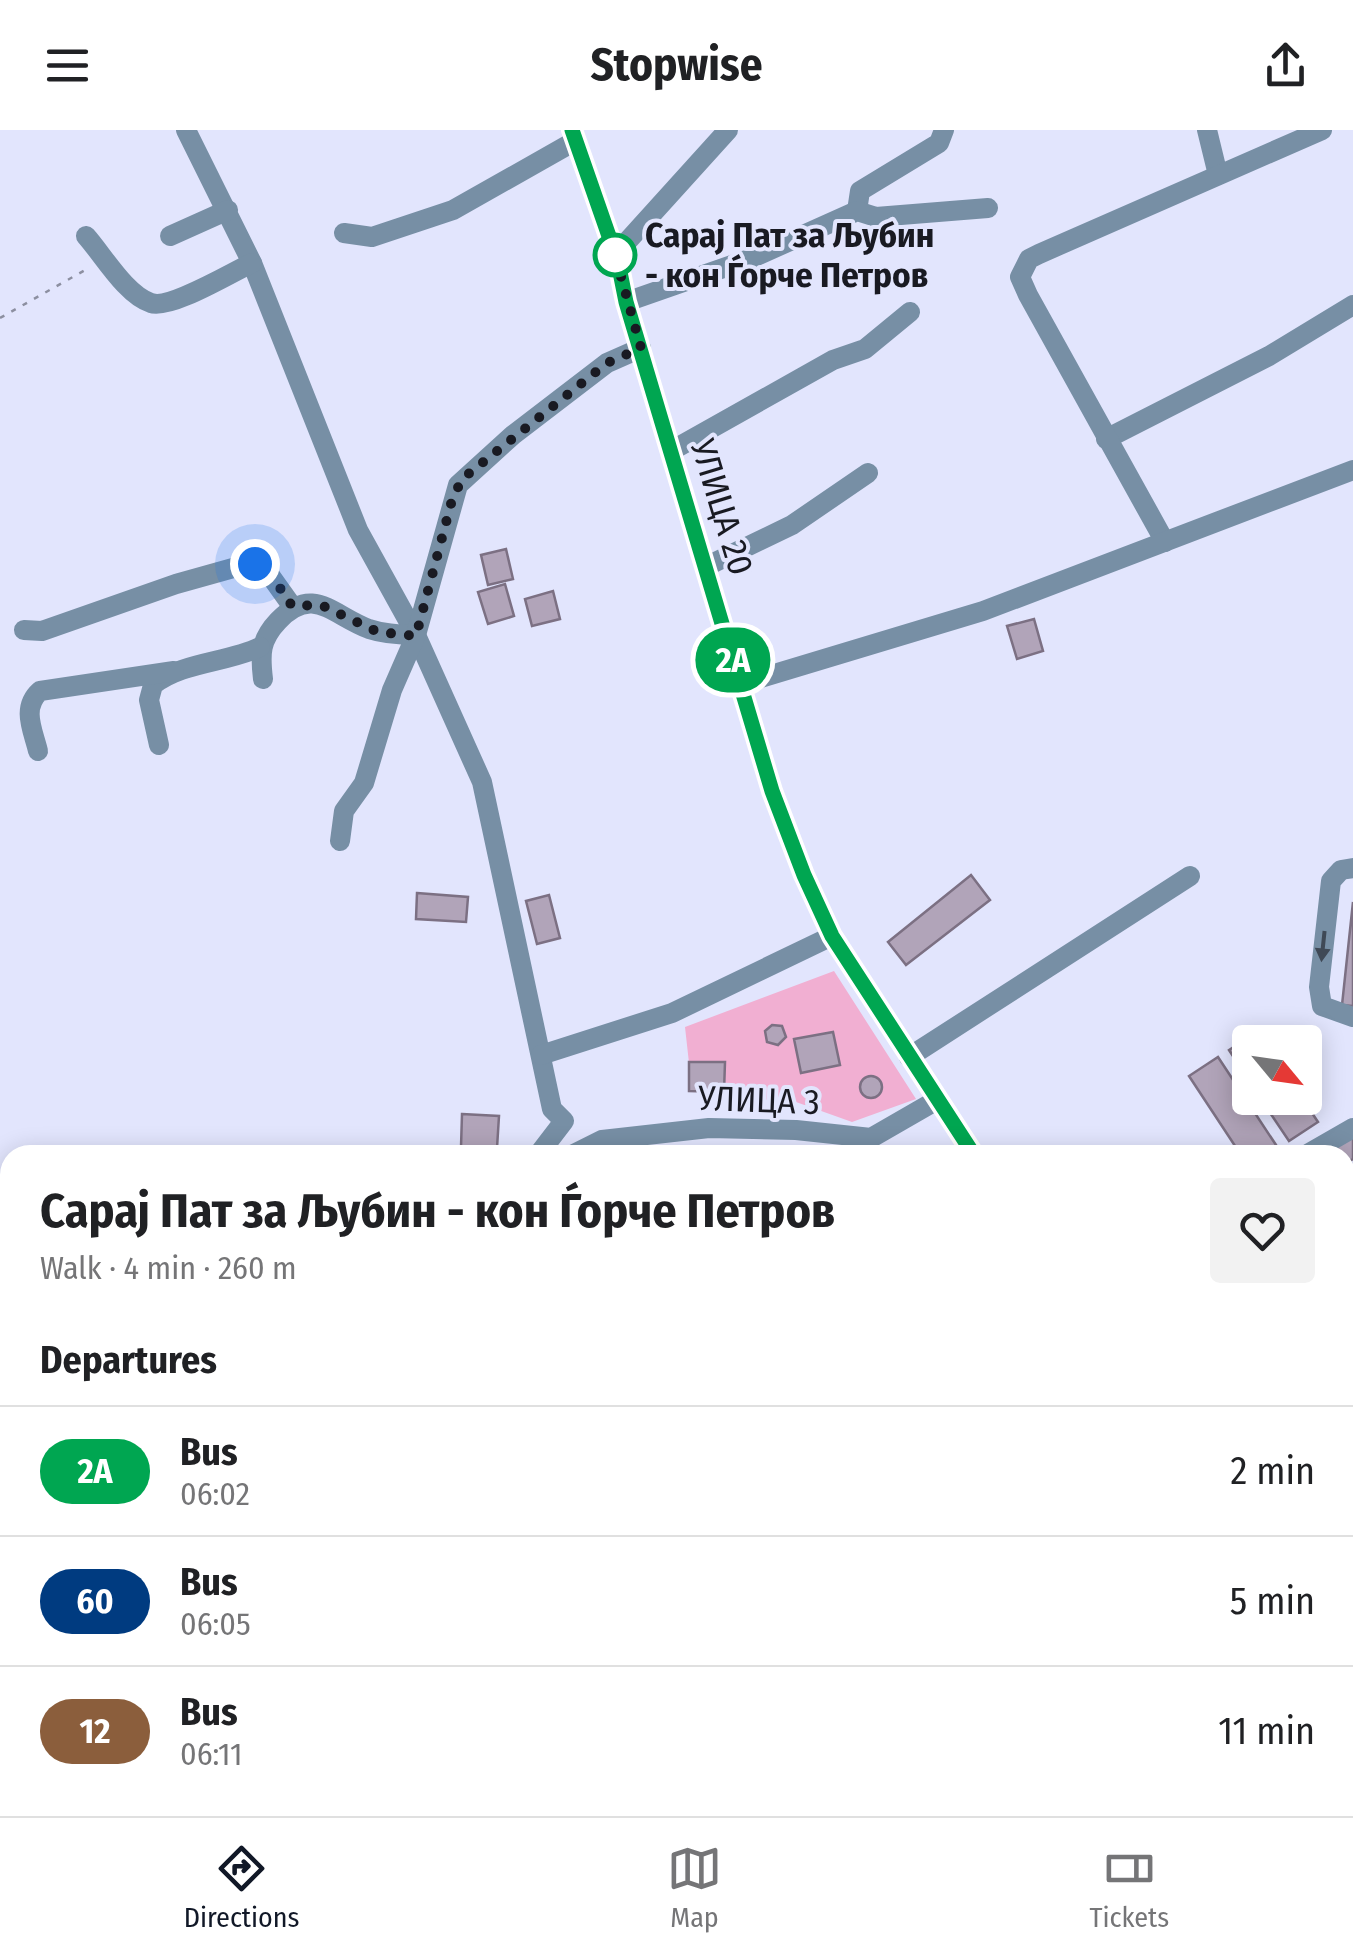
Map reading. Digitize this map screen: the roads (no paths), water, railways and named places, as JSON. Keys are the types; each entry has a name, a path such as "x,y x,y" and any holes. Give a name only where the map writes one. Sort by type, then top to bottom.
{"street":[{"path":"186,130 252,263 358,530 416,636 491,807 552,1108 579,1132 602,1140"},
{"path":"612,247 624,245 728,130"},
{"path":"856,211 860,191 940,144 944,130"},
{"path":"1208,130 1218,175"},
{"path":"1164,542 1028,295 1020,277 1023,268 1039,254 1322,130"},
{"path":"344,233 372,237 452,210 573,136"},
{"name":"УЛИЦА 20","path":"573,136 612,247 772,791 832,936 967,1145"},
{"path":"626,302 752,258 856,211 876,217 988,208"},
{"path":"170,236 228,210"},
{"path":"86,236 138,295 154,305 170,303 252,263"},
{"path":"1106,439 1270,356 1353,304"},
{"path":"671,451 834,360 865,349 910,312"},
{"path":"340,842 344,811 364,782 392,690 416,636 452,500 462,479 607,363 641,348"},
{"path":"740,684 983,610 1353,470"},
{"path":"706,568 792,524 868,473"},
{"path":"24,630 42,631 176,584 250,564 268,572 292,606"},
{"path":"292,606 321,605 378,632 416,636"},
{"path":"38,751 29,715 40,691 226,661 260,647 292,606"},
{"path":"260,647 262,679"},
{"path":"159,746 149,693 174,671"},
{"path":"1353,868 1340,870 1330,881 1318,988 1322,1006 1353,1016"},
{"path":"908,1057 1190,876"},
{"path":"541,1055 672,1012 832,936"},
{"name":"УЛИЦА 3","path":"592,1145 602,1140 747,1127 882,1144 937,1100"},
{"path":"546,1145 564,1121"},
{"path":"1323,1145 1353,1128"}],"place":[{"name":"Сарај Пат за Љубин - кон Ѓорче Петров","path":"615,255"}]}
